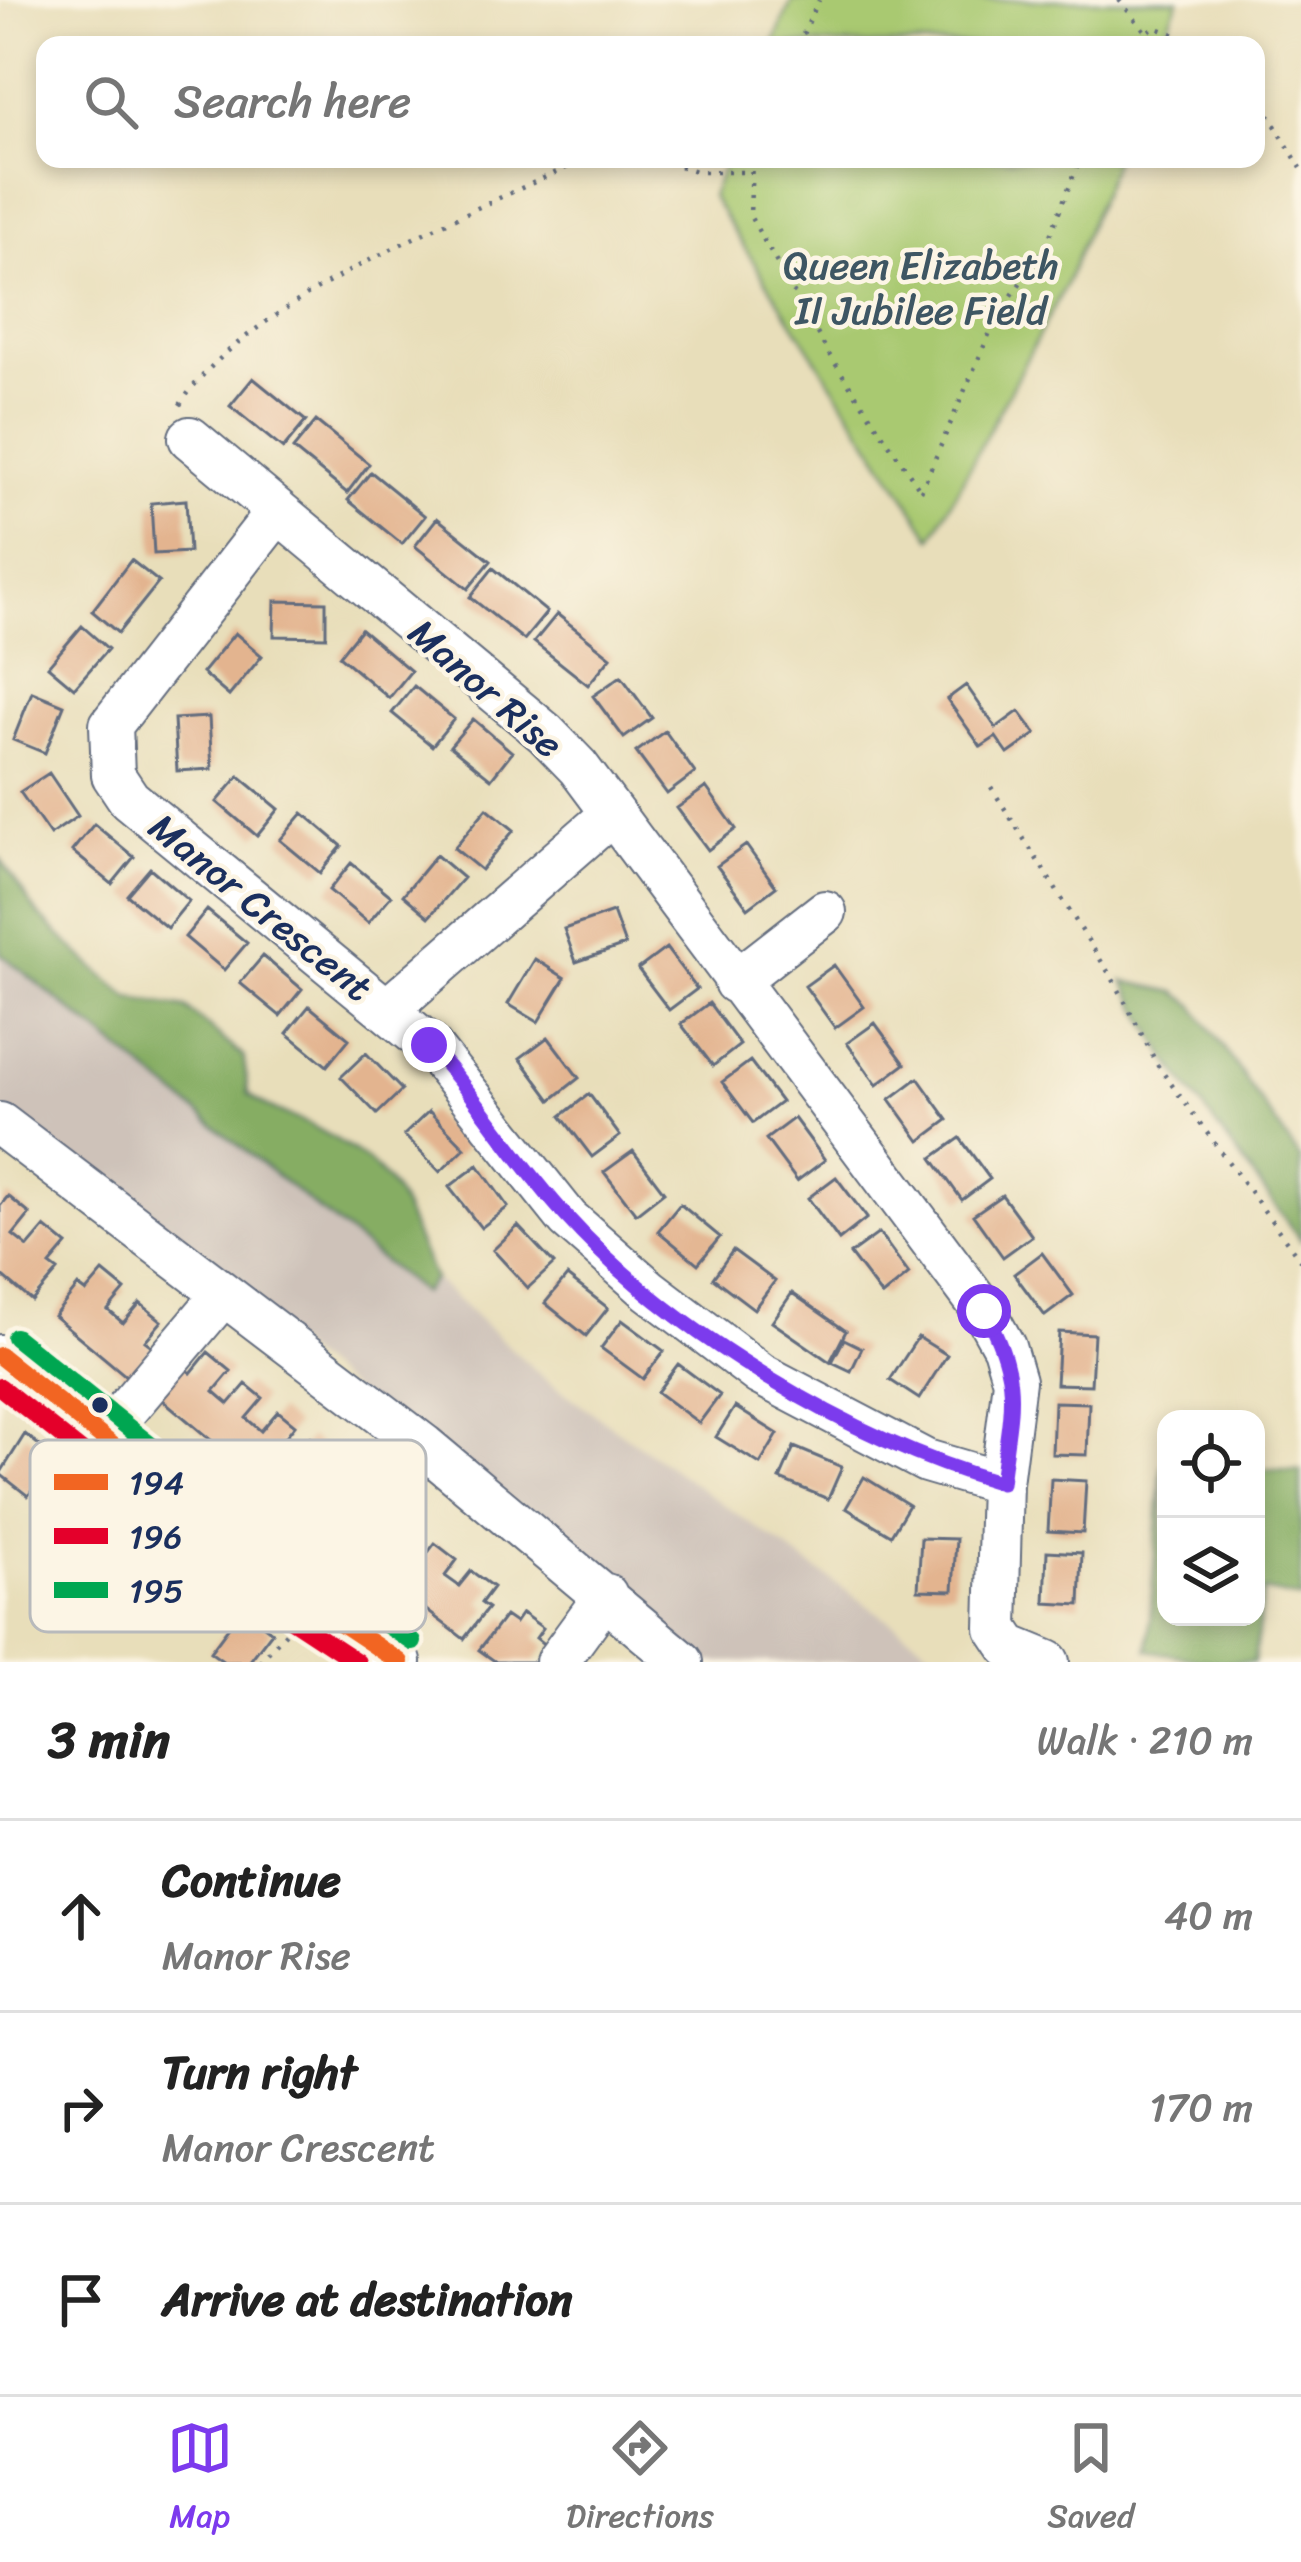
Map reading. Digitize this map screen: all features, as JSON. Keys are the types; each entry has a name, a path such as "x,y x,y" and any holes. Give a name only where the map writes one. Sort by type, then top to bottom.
{"street":[{"name":"Manor Rise","path":"190,438 545,733 612,814 984,1311 1004,1347 1014,1381 1001,1483 994,1606 997,1628 1029,1654"},
{"name":"Manor Crescent","path":"277,512 128,697 111,725 113,775 129,799 387,1010 459,1078 568,1219 649,1291 760,1375 926,1461 1001,1483"},
{"path":"387,1010 612,814"},
{"path":"735,982 825,912"},
{"path":"0,1124 416,1440"},
{"path":"102,1438 222,1296"},
{"path":"0,1356 105,1440"},
{"path":"426,1448 682,1662"},
{"path":"557,1662 606,1595"},
{"path":"355,1632 400,1662"}],"path":[{"path":"802,36 819,0"},
{"path":"1119,0 1144,30"},
{"path":"1138,36 1144,30 1166,30 1181,36"},
{"path":"1265,109 1301,168"},
{"path":"190,438 172,418 194,381 236,340 379,255 567,168"},
{"path":"686,168 748,172"},
{"path":"749,168 750,216 760,235 830,356 921,491 995,321 1047,243 1076,168"},
{"path":"991,787 1118,986 1159,1066 1301,1261"},
{"path":"260,1662 284,1632"}],"shaded area":[{"path":"0,953 422,1292 434,1279 545,1379 948,1662 690,1662 426,1450 426,1440 414,1440 0,1108"}],"green space":[{"path":"792,0 1179,0 1164,36 777,36"},
{"name":"Queen Elizabeth II Jubilee Field","path":"723,168 1111,168 1065,286 932,538 711,196"},
{"path":"0,858 37,913 130,998 186,1008 244,1057 248,1094 344,1145 381,1174 402,1207 434,1279 422,1293 0,953"},
{"path":"1124,981 1176,992 1194,1005 1301,1160 1301,1241 1167,1059"},
{"path":"1265,1469 1301,1471 1301,1599 1265,1591"},
{"path":"1157,1531 1157,1626 1259,1626 1254,1662 1211,1662 1148,1650"}],"building":[{"path":"253,378 306,421 283,449 230,406"},
{"path":"316,421 369,464 347,493 293,449"},
{"path":"371,472 425,516 402,544 348,500"},
{"path":"186,500 189,552 154,554 151,503"},
{"path":"437,518 491,561 468,589 415,546"},
{"path":"131,560 159,582 118,633 92,611"},
{"path":"493,568 547,612 524,640 470,597"},
{"path":"275,601 326,602 326,637 274,636"},
{"path":"557,614 611,657 588,685 534,642"},
{"path":"82,626 108,649 74,688 48,666"},
{"path":"361,629 411,671 389,698 339,656"},
{"path":"235,633 262,656 229,696 202,673"},
{"path":"621,676 652,718 624,738 593,696"},
{"path":"966,685 996,728 1019,711 1036,734 1008,754 996,737 981,747 947,699"},
{"path":"414,686 454,719 432,746 392,713"},
{"path":"32,692 64,705 45,753 13,740"},
{"path":"209,717 212,769 177,771 174,719"},
{"path":"473,719 512,752 491,779 450,746"},
{"path":"665,731 695,773 667,794 636,752"},
{"path":"49,773 78,816 50,835 20,792"},
{"path":"239,776 279,809 257,836 217,802"},
{"path":"706,787 736,829 708,850 677,808"},
{"path":"487,808 514,830 481,870 454,848"},
{"path":"303,813 342,846 320,873 280,840"},
{"path":"94,824 134,857 112,884 72,851"},
{"path":"746,845 776,887 748,908 717,866"},
{"path":"436,855 463,878 429,917 403,895"},
{"path":"351,863 391,896 368,923 329,890"},
{"path":"150,868 189,901 167,928 127,895"},
{"path":"207,910 247,943 224,970 185,937"},
{"path":"613,912 625,945 576,962 564,929"},
{"path":"666,948 697,989 669,1010 638,969"},
{"path":"263,956 302,989 280,1016 240,983"},
{"path":"535,959 565,978 538,1022 508,1004"},
{"path":"834,965 864,1007 835,1028 805,986"},
{"path":"709,1003 740,1045 713,1066 681,1024"},
{"path":"309,1006 349,1039 327,1066 287,1033"},
{"path":"875,1023 905,1064 877,1085 847,1043"},
{"path":"548,1037 579,1078 551,1100 520,1058"},
{"path":"366,1053 402,1090 377,1114 341,1077"},
{"path":"750,1061 781,1102 753,1123 722,1082"},
{"path":"918,1078 948,1120 920,1141 890,1099"},
{"path":"589,1094 620,1136 592,1157 561,1116"},
{"path":"429,1111 465,1148 440,1172 404,1135"},
{"path":"794,1118 825,1160 797,1181 766,1139"},
{"path":"960,1138 990,1179 962,1200 932,1158"},
{"path":"633,1151 664,1192 636,1214 604,1172"},
{"path":"478,1165 508,1207 481,1228 449,1187"},
{"path":"836,1177 867,1218 839,1240 808,1198"},
{"path":"1002,1195 1032,1236 1003,1257 973,1215"},
{"path":"8,1196 30,1214 13,1235 28,1247 45,1227 67,1245 50,1265 58,1271 32,1301 0,1274 0,1206"},
{"path":"680,1204 720,1237 698,1264 658,1231"},
{"path":"518,1226 554,1264 528,1288 493,1250"},
{"path":"879,1233 909,1274 882,1296 850,1254"},
{"path":"733,1250 775,1281 754,1309 713,1278"},
{"path":"1042,1253 1073,1295 1045,1316 1014,1274"},
{"path":"103,1272 125,1290 108,1310 123,1323 140,1303 162,1321 145,1341 153,1347 127,1377 54,1316 78,1286 86,1292"},
{"path":"567,1276 608,1308 586,1336 545,1303"},
{"path":"792,1293 846,1331 830,1362 772,1322"},
{"path":"622,1320 664,1351 643,1379 601,1348"},
{"path":"1059,1332 1094,1334 1091,1385 1056,1384"},
{"path":"918,1337 947,1355 919,1399 890,1380"},
{"path":"844,1339 862,1348 851,1371 832,1362"},
{"path":"208,1352 231,1371 214,1391 229,1404 246,1384 263,1398 246,1418 261,1431 278,1411 295,1425 283,1440 211,1440 157,1395 182,1365 191,1373"},
{"path":"678,1364 720,1395 699,1423 657,1392"},
{"path":"1054,1402 1089,1403 1087,1455 1052,1454"},
{"path":"735,1407 778,1434 760,1464 716,1437"},
{"path":"25,1434 33,1440 30,1493 0,1474"},
{"path":"794,1447 842,1467 828,1499 780,1479"},
{"path":"864,1477 909,1505 891,1535 846,1508"},
{"path":"1051,1479 1086,1481 1083,1533 1048,1531"},
{"path":"921,1538 956,1539 953,1591 918,1590"},
{"path":"435,1543 457,1560 445,1576 459,1586 471,1571 493,1587 481,1603 488,1608 464,1639 426,1610 426,1555"},
{"path":"1047,1551 1082,1553 1080,1605 1045,1603"},
{"path":"522,1613 543,1628 536,1638 546,1646 534,1662 496,1662 479,1650 505,1616 515,1623"},
{"path":"225,1632 272,1632 249,1662 224,1662 210,1652"}],"transit line":[{"name":"195","path":"15,1337 144,1440"},
{"name":"194","path":"0,1356 106,1440"},
{"name":"196","path":"0,1387 67,1440"},
{"name":"196","path":"311,1632 357,1662"},
{"name":"194","path":"355,1632 400,1662"},
{"name":"195","path":"398,1632 413,1642"}],"route":[{"path":"429,1045 568,1219 649,1291 760,1375 926,1461 1001,1483 1014,1381 1004,1347 984,1311"}]}
